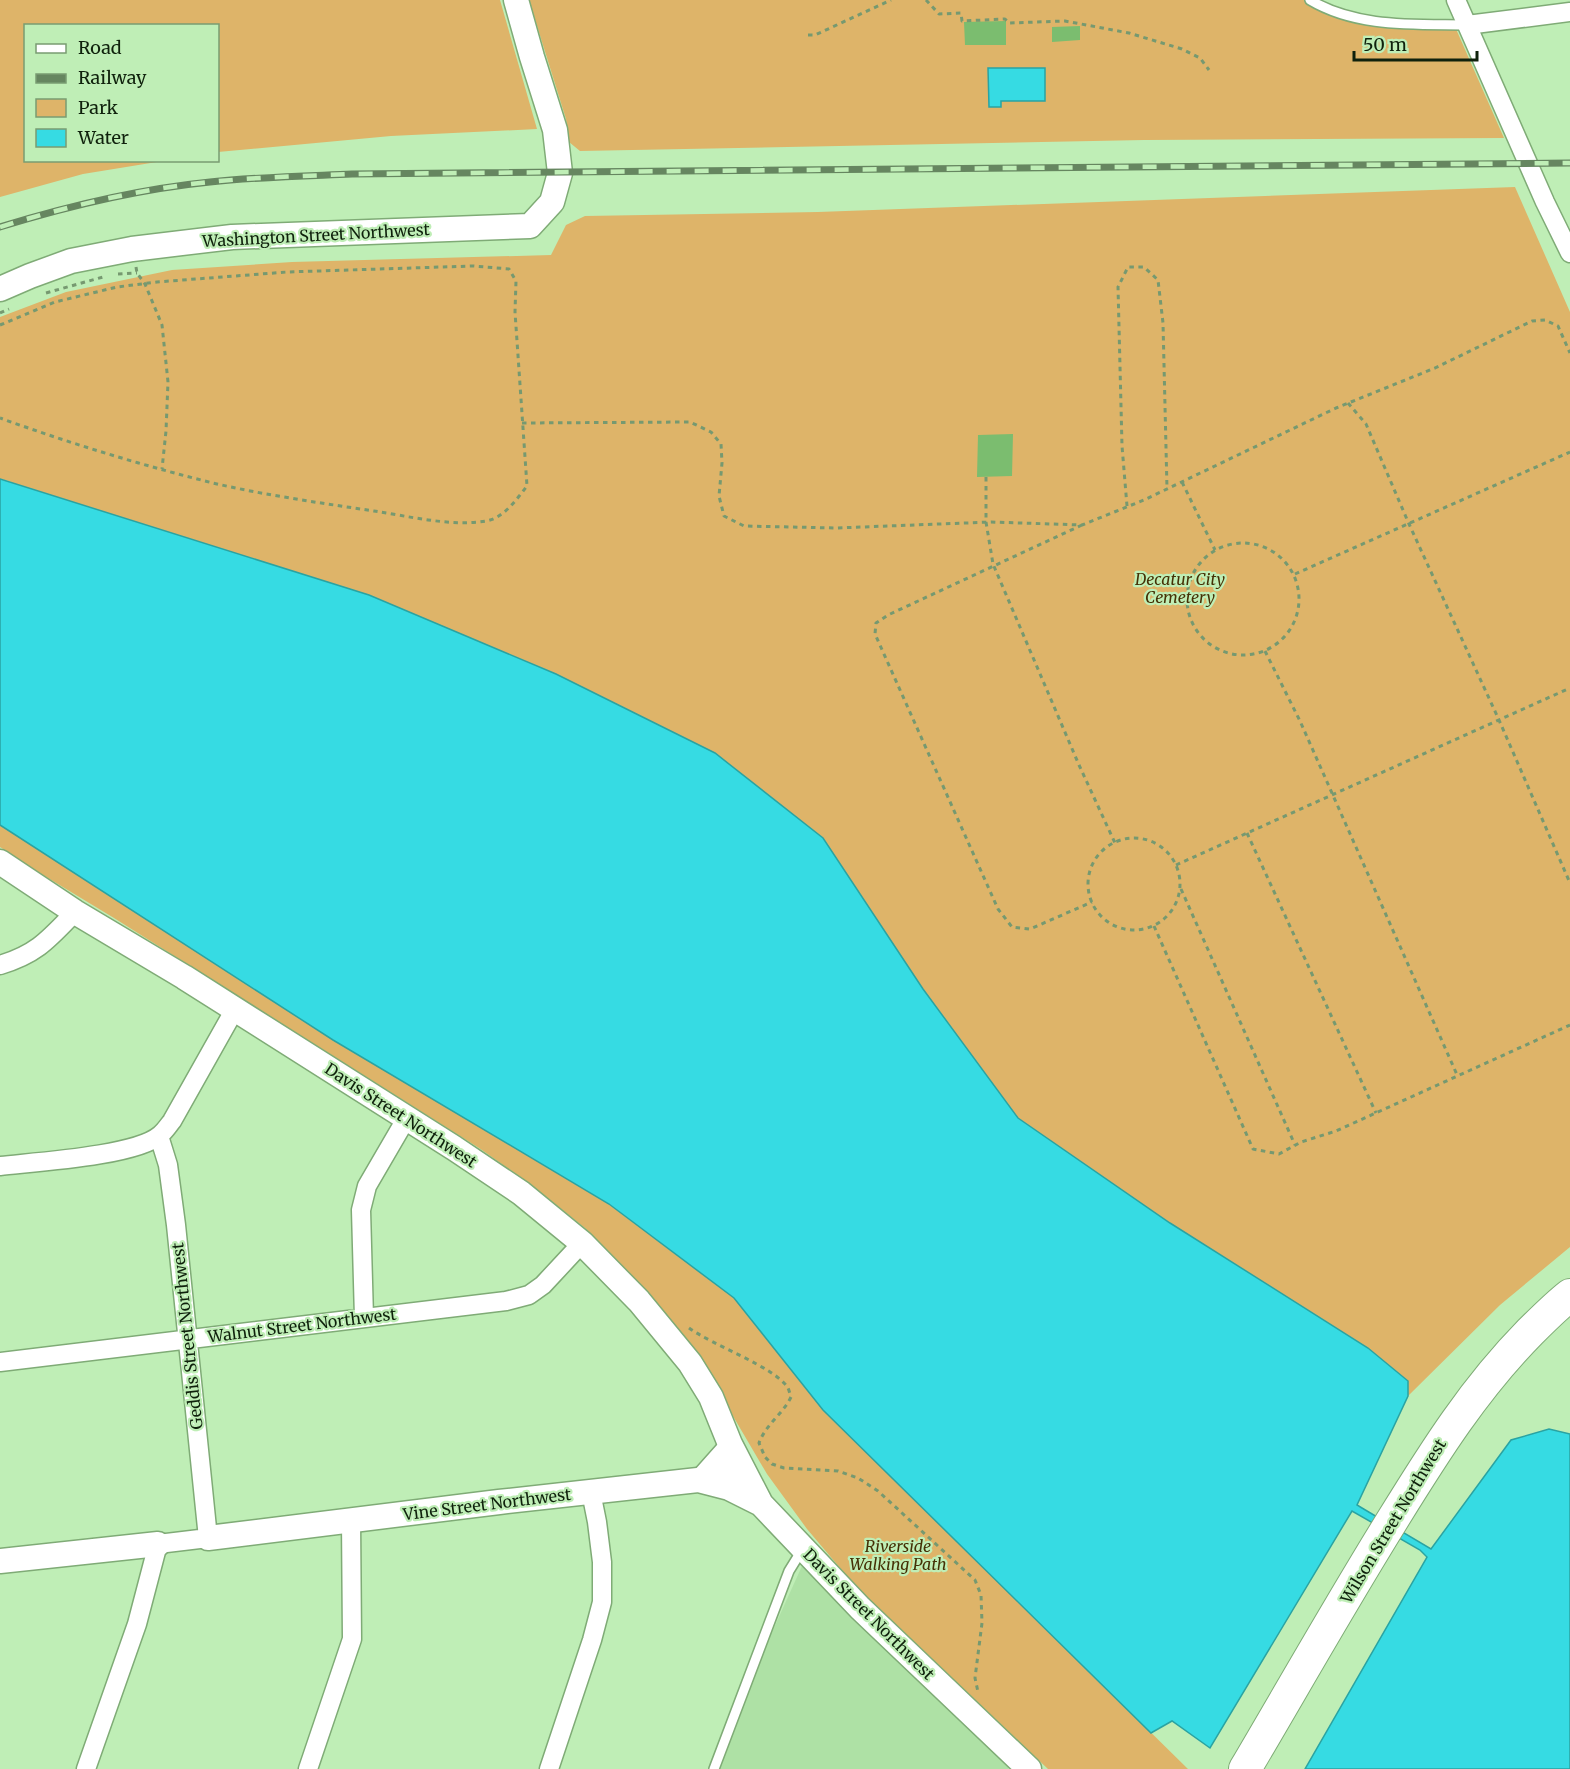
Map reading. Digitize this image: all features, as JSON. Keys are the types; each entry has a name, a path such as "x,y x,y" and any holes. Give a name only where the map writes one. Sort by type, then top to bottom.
{"highway":[{"name":"Wilson Street Northwest","path":"1245,1769 1388,1527 1444,1438 1504,1359 1559,1303 1570,1295"}],"street":[{"name":"Washington Street Northwest","path":"8,297 30,276 72,261 132,249 232,237 530,226 552,202 560,173 555,130 516,0"},
{"path":"1456,0 1545,202 1570,253"},
{"path":"1467,25 1570,12"},
{"name":"Davis Street Northwest","path":"0,862 75,912 235,1009 521,1192 582,1243 639,1300 690,1363 711,1397 730,1444 761,1504 868,1616 1029,1769"},
{"path":"0,965 20,960 45,944 75,912"},
{"path":"0,1166 118,1151 138,1146 159,1136 172,1121 235,1009"},
{"path":"364,1318 361,1210 367,1186 406,1119"},
{"name":"Geddis Street Northwest","path":"159,1136 168,1166 189,1339 208,1538"},
{"name":"Walnut Street Northwest","path":"0,1362 506,1301 529,1294 543,1285 582,1243"},
{"path":"698,1480 730,1444"},
{"path":"698,1480 742,1465"},
{"name":"Vine Street Northwest","path":"208,1538 638,1485 698,1480 729,1488 761,1504"},
{"path":"549,1769 592,1640 602,1602 602,1562 591,1492"},
{"path":"308,1769 352,1639 351,1520"},
{"path":"0,1561 208,1538"},
{"path":"86,1769 137,1624 158,1544"}],"lane":[{"path":"1310,0 1329,11 1369,21 1467,25"},
{"path":"714,1769 789,1571 803,1548"}],"path":[{"path":"808,35 815,35 891,0"},
{"path":"926,0 939,14 961,13 962,21 1005,19 1009,23 1065,21 1129,33 1182,49 1200,58 1209,70"},
{"path":"132,249 137,273 145,284 162,325 168,382 162,469"},
{"path":"0,325 55,302 117,287 287,272 473,266 509,269 516,281 515,312 526,486 506,512 488,521 437,520 327,504 214,483 105,453 0,418"},
{"path":"1127,507 1122,447 1118,287 1128,267 1144,267 1158,280 1163,323 1167,489"},
{"path":"115,274 137,273"},
{"path":"36,297 70,285 104,277"},
{"path":"0,313 8,297"},
{"path":"1092,902 1030,929 1012,927 998,909 875,634 876,623 993,564 1167,489 1348,403 1435,368 1532,321 1545,320 1558,326 1570,353"},
{"path":"1348,403 1366,424 1570,883"},
{"path":"522,423 690,422 711,432 721,444 719,496 724,516 744,526 836,528 986,522 1082,525"},
{"path":"1294,574 1570,452"},
{"path":"986,477 986,522 993,564 1115,843"},
{"path":"1182,482 1215,550"},
{"path":"1232,543 1251,543 1268,549 1283,559 1294,574 1299,592 1298,611 1292,628 1279,643 1266,651 1244,656 1226,654 1209,645 1195,632 1187,614 1186,596 1190,577 1200,561 1215,550 1232,543"},
{"path":"1266,651 1300,721 1458,1077"},
{"path":"1176,865 1570,688"},
{"path":"1247,833 1376,1113"},
{"path":"1131,839 1146,840 1161,847 1176,865 1180,888 1176,903 1167,917 1154,926 1140,930 1125,930 1100,915 1092,902 1089,889 1090,875 1095,862 1115,843 1131,839"},
{"path":"1180,888 1295,1145"},
{"path":"1154,926 1253,1149 1278,1154 1295,1145 1336,1131 1570,1026"}],"shaded area":[{"path":"802,1566 1009,1767 1008,1769 710,1769"}],"green space":[{"path":"0,0 500,0 537,129 391,136 219,152 219,24 24,24 24,162 157,162 83,174 0,197"},
{"path":"529,0 1305,0 1334,16 1357,23 1413,29 1456,29 1504,138 1144,140 580,151 569,142 566,119"},
{"name":"Decatur City Cemetery","path":"1515,187 1570,312 1570,1247 1500,1305 1408,1396 1408,1381 1368,1348 1170,1223 1018,1118 923,989 9,481 0,479 0,317 66,292 172,270 292,262 551,255 566,225 585,216 818,212"},
{"name":"Riverside Walking Path","path":"0,825 609,1204 734,1298 823,1410 1188,1769 1048,1769 857,1588 807,1529 767,1474 713,1382 665,1317 615,1258 585,1228 529,1183 479,1148 0,847"}],"water":[{"path":"988,68 1045,68 1045,101 1001,101 1001,107 989,107"},
{"path":"0,479 369,595 556,674 715,753 823,838 923,989 1018,1118 1170,1223 1368,1348 1408,1381 1408,1396 1357,1505 1431,1549 1511,1440 1549,1429 1570,1434 1570,1769 1305,1769 1427,1557 1420,1550 1352,1511 1210,1748 1172,1721 1151,1733 823,1410 734,1298 609,1204 333,1040 0,825"}],"building":[{"path":"1006,21 1006,45 965,45 964,22"},
{"path":"1080,26 1080,40 1052,42 1052,27"},
{"path":"1013,434 1012,476 977,477 978,435"}],"railway":[{"path":"0,227 78,205 157,189 228,180 299,176 1570,163"}]}
